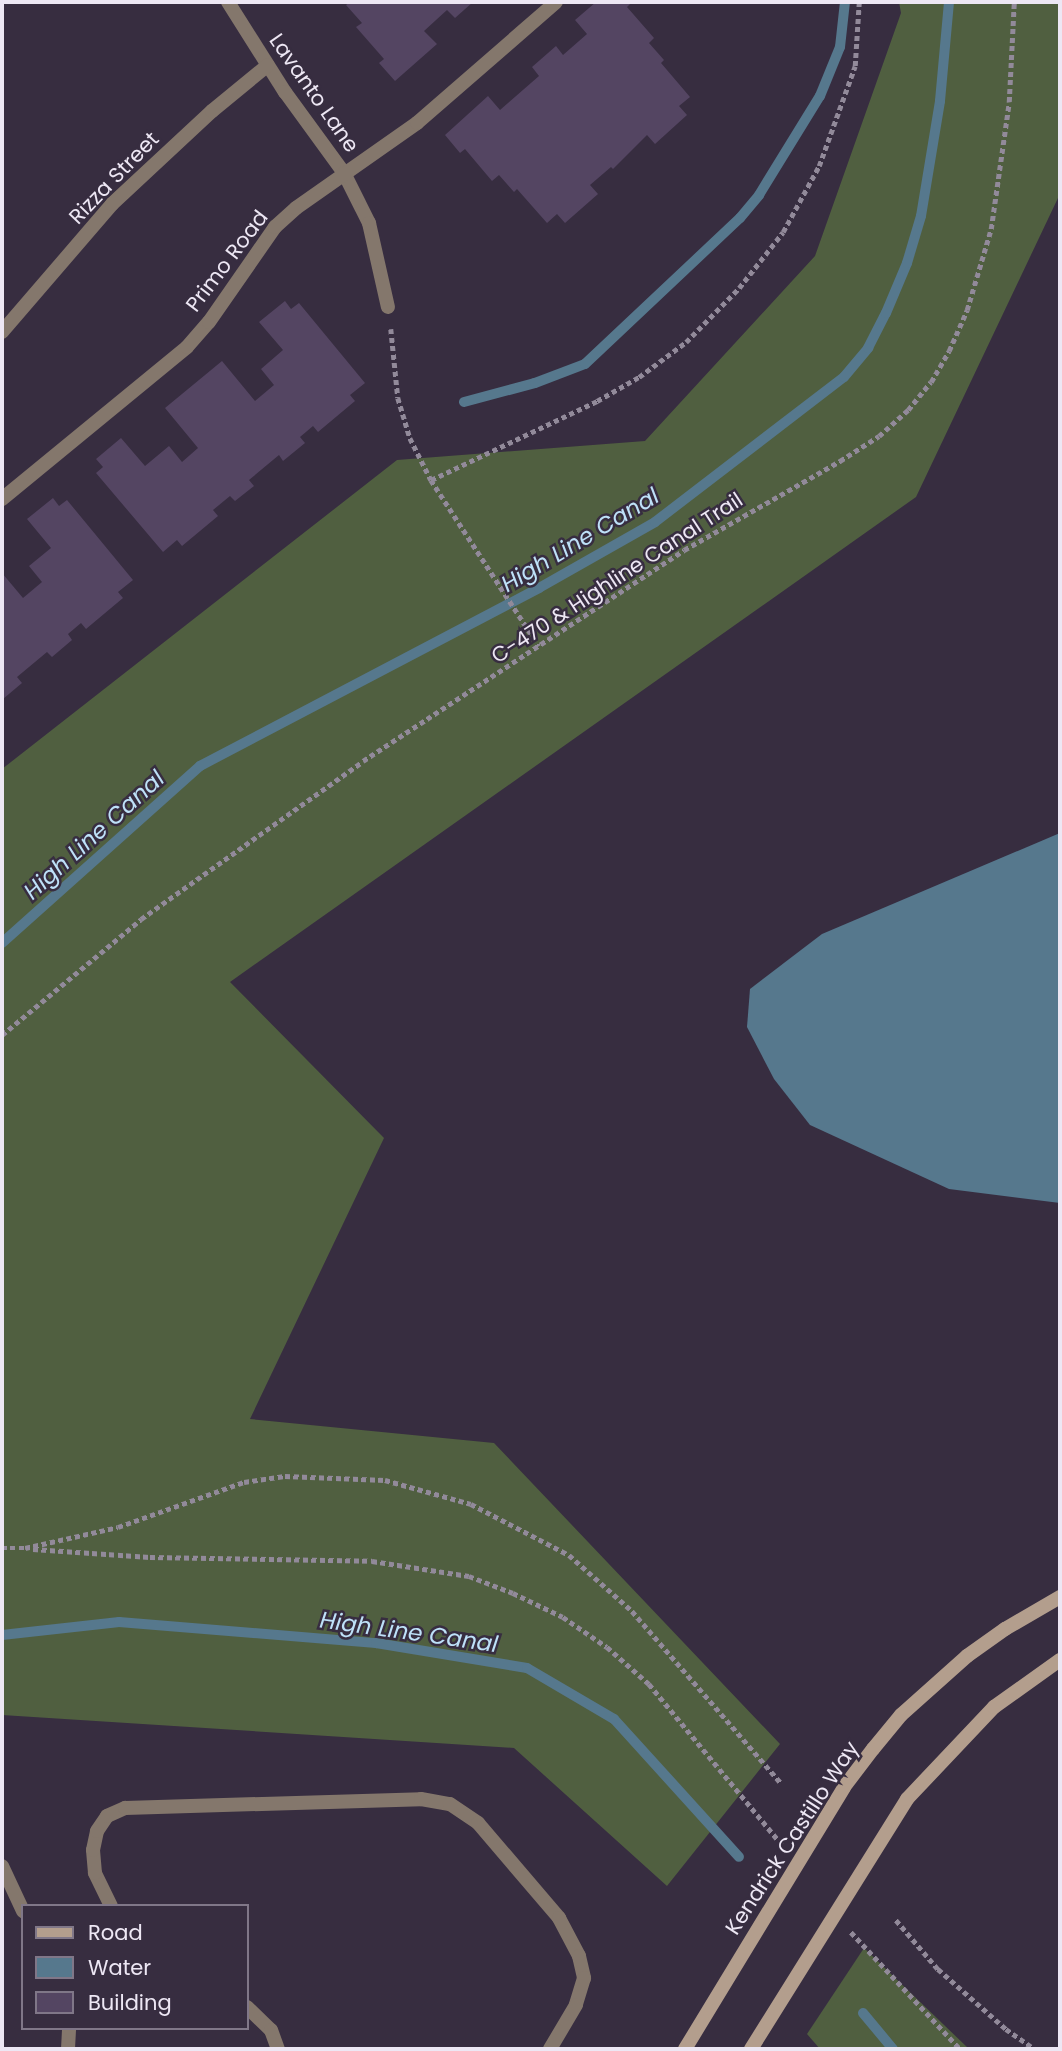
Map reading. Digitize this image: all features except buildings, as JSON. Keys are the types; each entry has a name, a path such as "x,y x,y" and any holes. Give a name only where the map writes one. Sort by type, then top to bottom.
{"main road":[{"name":"Kendrick Castillo Way","path":"685,2049 844,1787 901,1715 967,1656 1004,1629 1060,1597"},
{"path":"751,2049 907,1799 936,1764 994,1707 1060,1660"}],"street":[{"name":"Lavanto Lane","path":"228,2 268,65 344,173 369,223 388,307"},
{"name":"Primo Road","path":"2,499 187,347 209,322 275,227 344,173 417,123 556,2"},
{"name":"Rizza Street","path":"2,332 112,204 212,111 268,65"},
{"path":"110,1904 95,1873 93,1850 97,1831 107,1816 125,1808 421,1799 450,1804 478,1823 559,1918 579,1956 583,1978 576,2005 550,2049"},
{"path":"2,1867 21,1907"},
{"path":"248,2008 271,2030 278,2049"},
{"path":"68,2049 69,2030"}],"path":[{"path":"431,480 629,383 686,342 724,304 783,232 820,166 855,66 859,2"},
{"name":"C-470 & Highline Canal Trail","path":"2,1035 141,919 363,761 684,550 879,436 908,410 931,382 967,310 991,229 1009,102 1014,2"},
{"path":"388,307 398,398 410,438 431,480 539,646"},
{"path":"25,1548 118,1528 244,1482 285,1476 385,1480 471,1504 569,1555 632,1611 781,1783"},
{"path":"2,1548 150,1556 372,1561 470,1576 562,1617 607,1647 649,1684 798,1861"},
{"path":"834,1913 960,2049"},
{"path":"896,1920 938,1969 1006,2029 1035,2049"}],"green space":[{"path":"899,2 1058,2 1058,198 916,497 230,982 384,1138 250,1419 494,1443 780,1744 667,1886 514,1748 2,1715 2,769 397,460 645,441 815,256 901,13"},
{"path":"864,1948 969,2049 820,2049 807,2034"}],"water":[{"path":"1060,833 1060,1203 949,1189 810,1125 774,1079 747,1027 750,989 822,934"}],"waterway":[{"path":"464,402 535,383 585,364 740,218 759,195 820,96 840,47 845,2"},
{"name":"High Line Canal","path":"2,943 200,766 539,588 655,522 844,377 868,348 886,313 907,263 921,216 940,101 949,2"},
{"name":"High Line Canal","path":"2,1635 119,1622 376,1643 527,1668 614,1719 739,1857"},
{"name":"High Line Canal","path":"863,2013 893,2049"}]}
